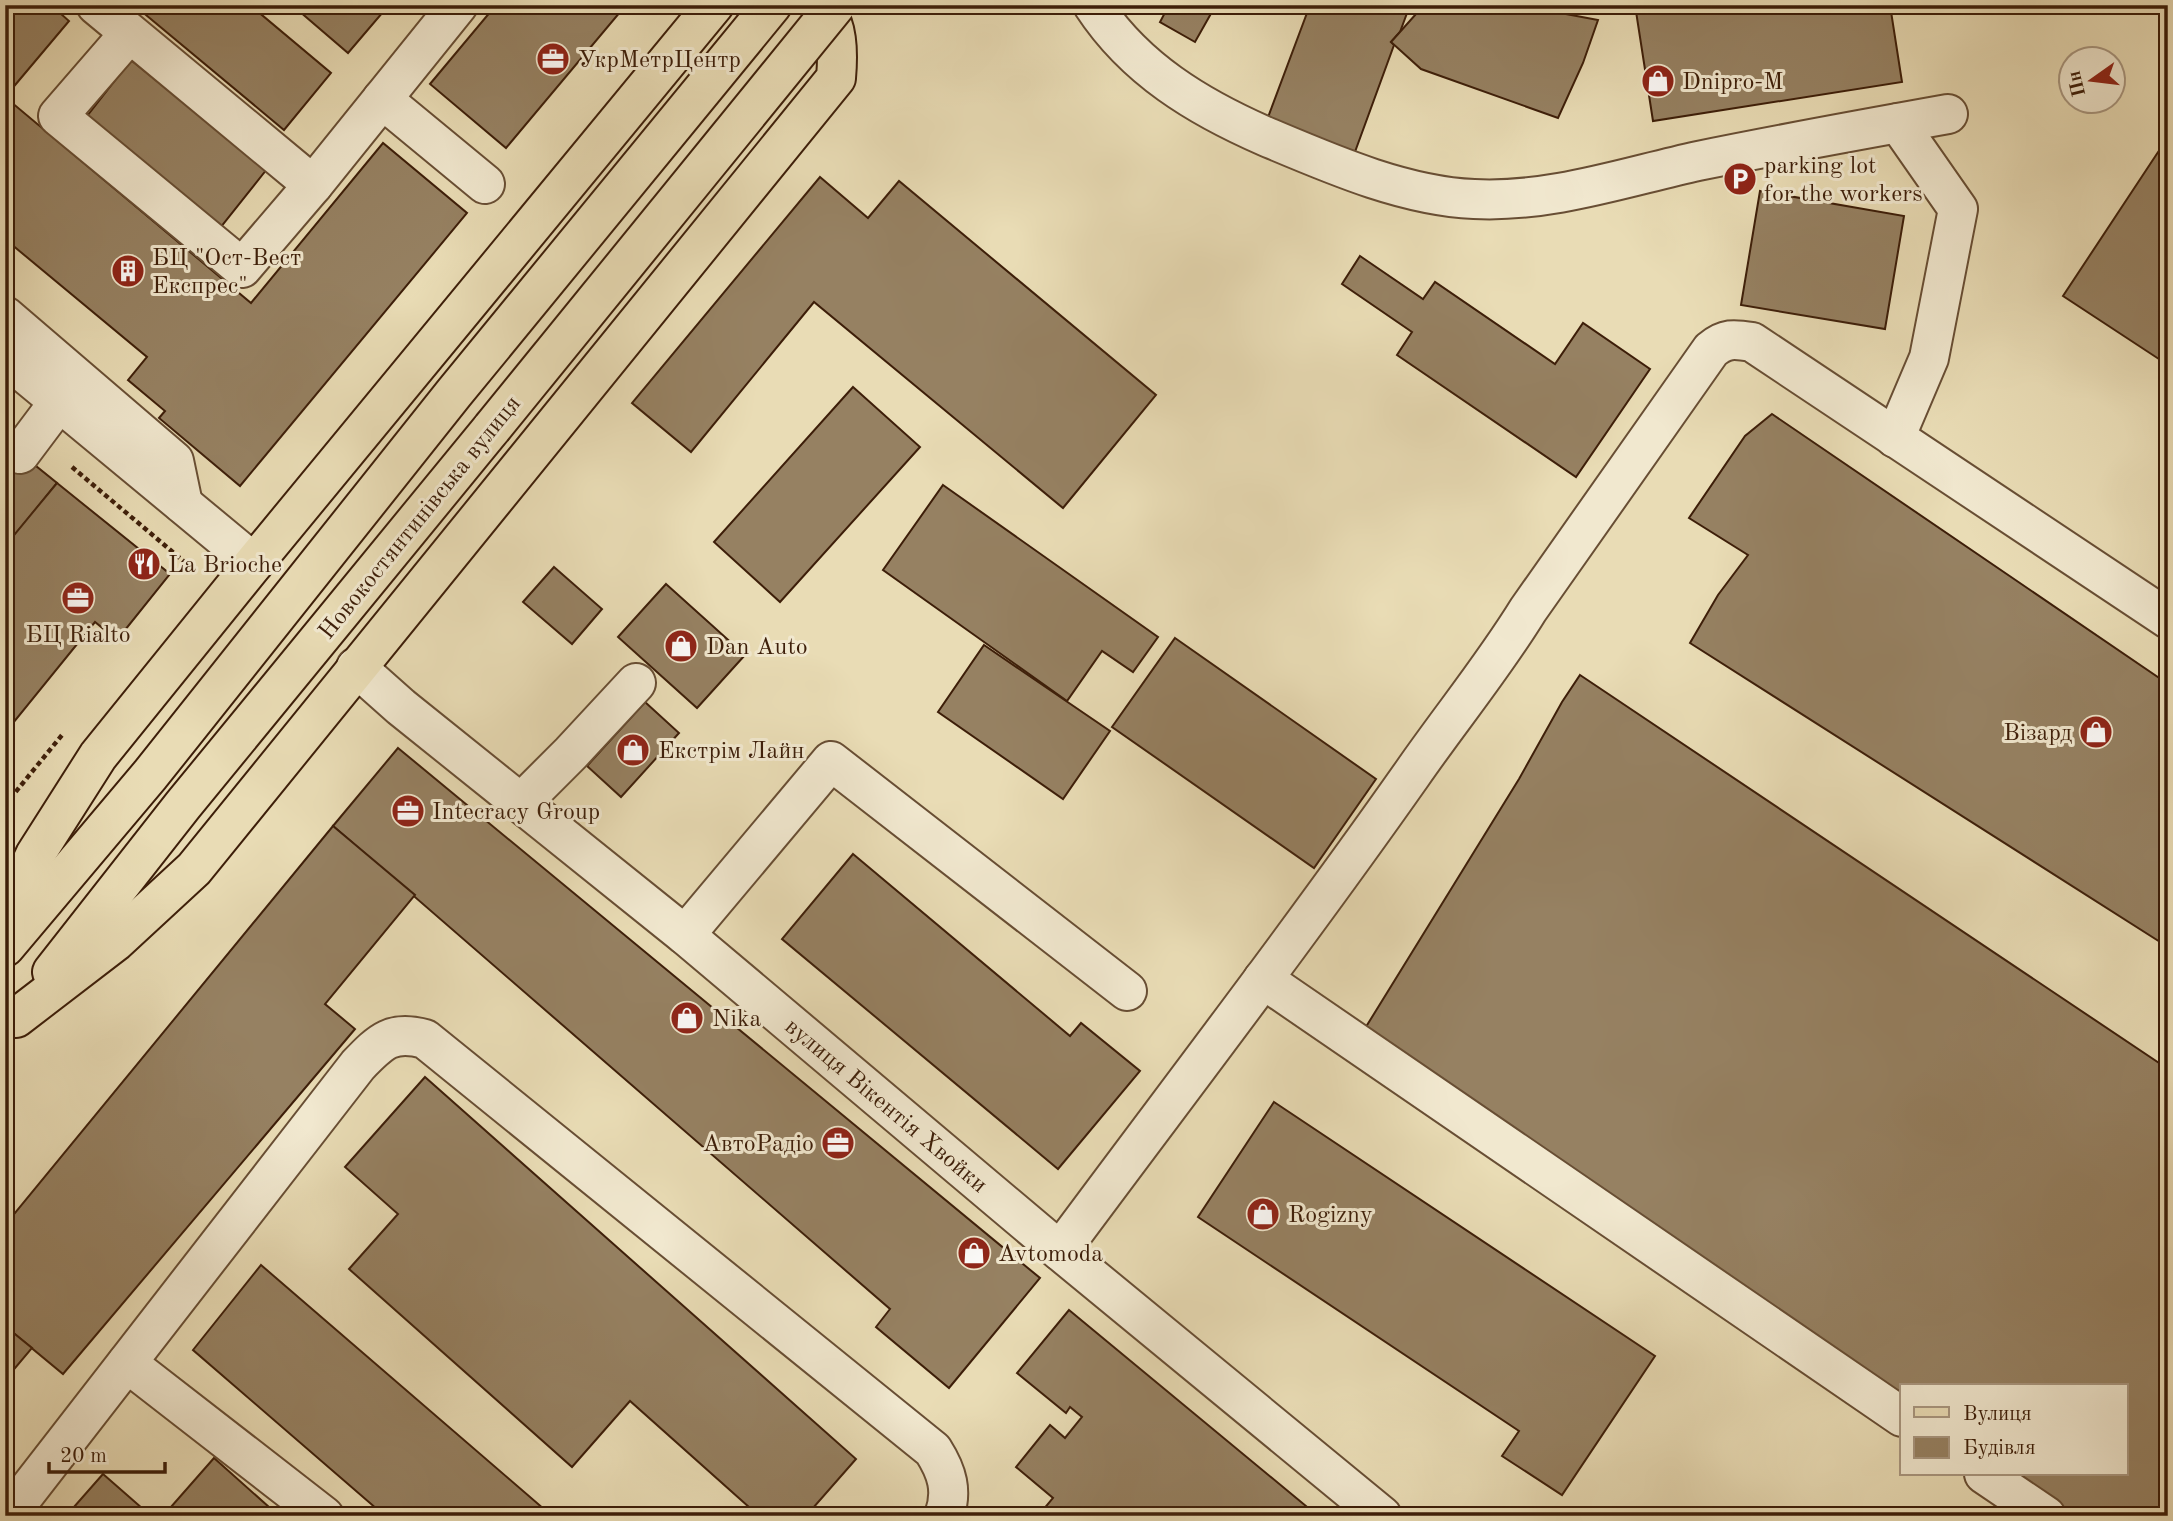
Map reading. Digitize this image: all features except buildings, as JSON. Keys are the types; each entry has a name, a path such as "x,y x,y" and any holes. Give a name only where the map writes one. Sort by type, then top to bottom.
{"main road":[{"path":"5,919 35,855 98,756 714,5"},
{"name":"Новокостянтинівська вулиця","path":"5,947 150,775 454,393 772,5"},
{"path":"10,1025 115,942 194,869 836,78 839,55 834,32 825,10 820,5"},
{"name":"Новокостянтинівська вулиця","path":"10,1025 192,794 836,5"}],"street":[{"path":"96,5 313,185"},
{"path":"129,34 58,116 242,268 313,185 458,5"},
{"path":"1093,5 1116,38 1141,64 1176,89 1230,121 1375,178 1453,197 1475,199 1534,196 1948,114"},
{"path":"382,99 485,184"},
{"path":"1895,438 1928,358 1958,209 1898,123"},
{"path":"5,316 174,461 183,504"},
{"path":"1060,1251 1328,893 1446,725 1501,654 1528,610 1711,350 1720,342 1732,339 1752,342 2168,619"},
{"path":"5,357 254,563"},
{"path":"27,445 59,402"},
{"name":"вулиця Вікентія Хвойки","path":"356,667 685,935 1060,1251 1382,1516"},
{"path":"521,803 571,754 636,683"},
{"path":"685,935 831,761 1127,990"},
{"path":"1263,979 1900,1416"},
{"path":"8,1516 358,1065 376,1046 406,1034 425,1039 933,1450 945,1469 948,1482 948,1504 944,1516"},
{"path":"127,1363 324,1516"},
{"path":"1987,1476 2046,1516"}],"path":[{"path":"27,445 194,570"}],"place":[{"name":"УкрМетрЦентр","path":"553,59"},
{"name":"Dnipro-M","path":"1658,81"},
{"name":"parking lot for the workers","path":"1740,179"},
{"name":"БЦ \"Ост-Вест Експрес\"","path":"128,271"},
{"name":"La Brioche","path":"144,564"},
{"name":"БЦ Rialto","path":"78,598"},
{"name":"Dan Auto","path":"681,646"},
{"name":"Візард","path":"2096,732"},
{"name":"Екстрім Лайн","path":"633,750"},
{"name":"Intecracy Group","path":"408,811"},
{"name":"Nika","path":"687,1018"},
{"name":"АвтоРадіо","path":"838,1143"},
{"name":"Rogizny","path":"1263,1214"},
{"name":"Avtomoda","path":"974,1253"}]}
